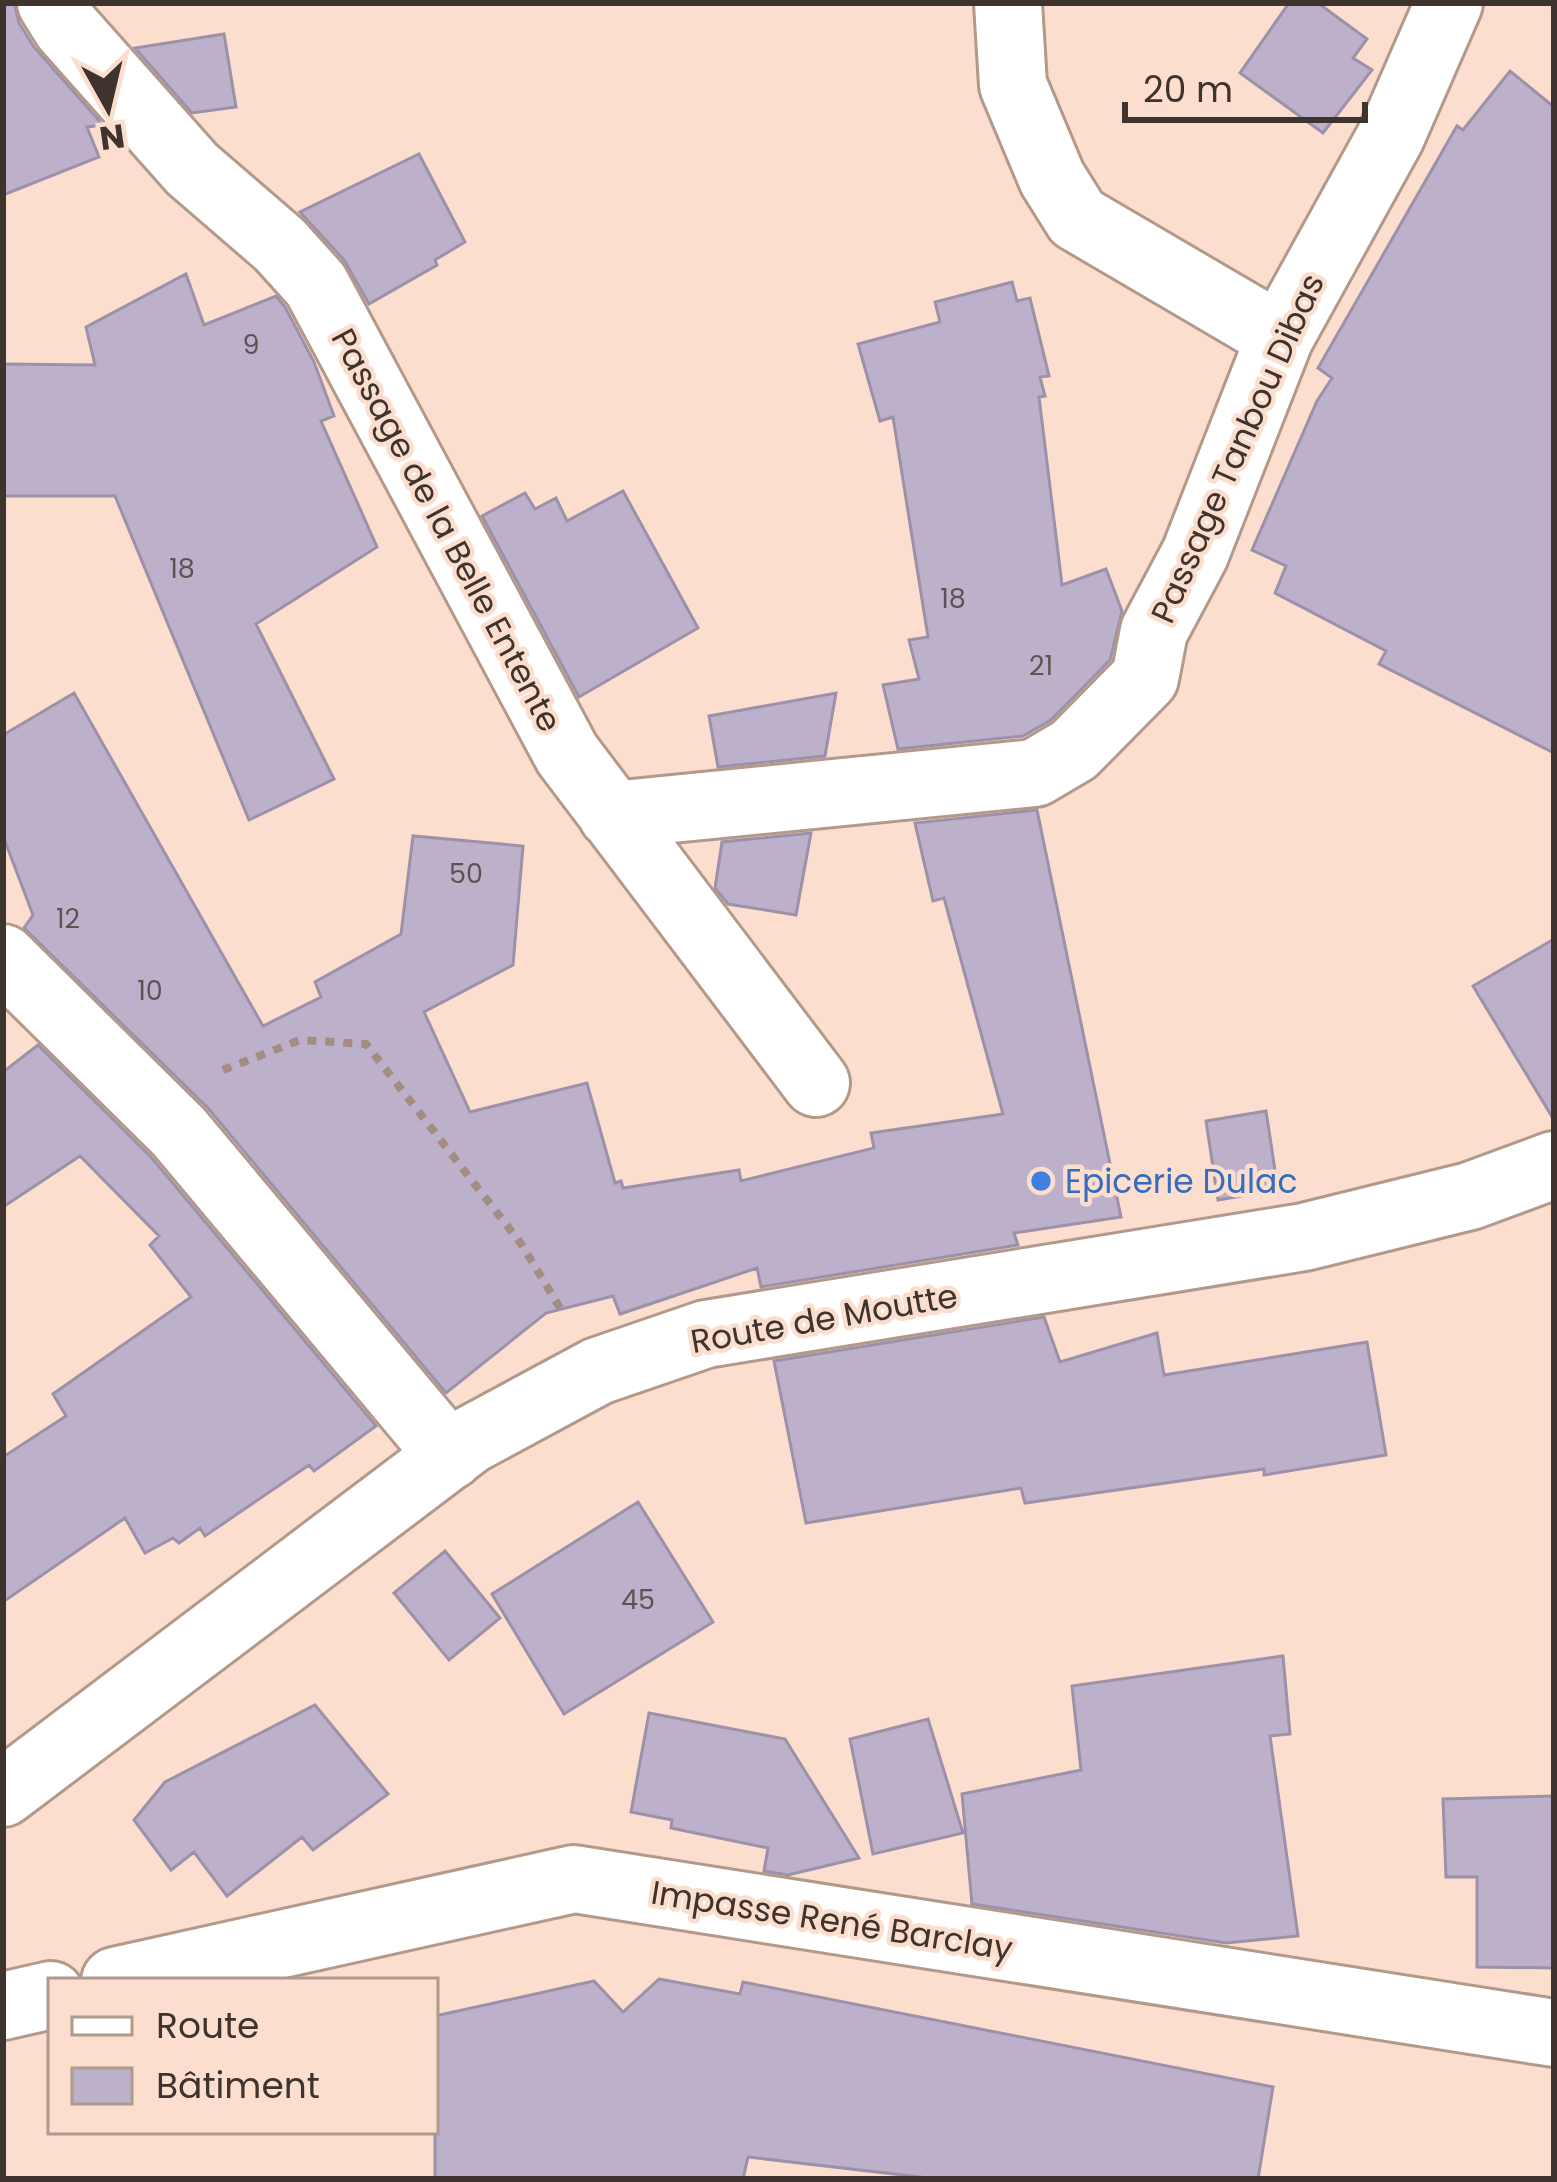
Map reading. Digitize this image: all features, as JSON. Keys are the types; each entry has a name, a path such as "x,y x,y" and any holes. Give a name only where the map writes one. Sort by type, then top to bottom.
{"street":[{"name":"Passage de la Belle Entente","path":"51,3 66,27 192,169 280,245 316,285 567,754 816,1083"},
{"path":"1008,3 1013,85 1052,178 1077,218 1280,337"},
{"name":"Passage Tanbou Dibas","path":"612,815 1035,773 1074,750 1144,678 1154,631 1195,554 1280,337 1391,136 1449,3"},
{"path":"3,958 156,1110 450,1456"},
{"name":"Route de Moutte","path":"3,1793 470,1440 598,1371 706,1334 1304,1237 1470,1196 1554,1165"},
{"name":"Impasse René Barclay","path":"128,1978 574,1879 1554,2033"},
{"path":"3,2006 48,1996"}],"path":[{"path":"156,1110 233,1064 300,1040 366,1044 522,1245 598,1371"}],"building":[{"path":"3,3 14,3 19,23 34,47 103,125 87,127 99,157 3,195"},
{"path":"1289,3 1318,3 1367,39 1353,58 1372,70 1323,133 1240,73"},
{"path":"224,34 236,107 192,113 135,48"},
{"path":"1510,71 1554,107 1554,753 1379,664 1386,651 1275,593 1286,566 1252,550 1317,401 1332,378 1318,368 1457,126 1463,130"},
{"path":"419,154 465,242 435,260 437,265 369,304 344,260 300,212"},
{"path":"186,274 204,325 276,296 285,307 314,362 334,416 321,421 377,547 256,624 334,779 249,820 115,496 3,496 3,364 95,365 86,327"},
{"path":"1012,282 1017,301 1030,298 1049,376 1040,377 1045,396 1039,397 1062,585 1106,569 1122,611 1110,660 1051,720 1023,736 898,749 883,685 919,679 909,640 928,637 893,417 880,421 858,344 940,322 935,302"},
{"path":"623,491 698,628 579,697 482,516 525,493 535,509 556,498 567,521"},
{"path":"74,693 263,1026 321,997 315,982 401,934 413,836 523,846 513,965 424,1012 470,1112 587,1083 615,1183 621,1181 623,1188 739,1170 741,1181 874,1148 871,1133 1003,1114 944,898 933,901 915,823 1037,810 1121,1217 1014,1233 1018,1245 761,1287 757,1268 620,1314 613,1296 546,1313 446,1393 208,1108 24,928 33,915 3,836 3,735"},
{"path":"836,693 825,756 718,767 709,716"},
{"path":"811,833 796,915 728,904 715,888 722,842"},
{"path":"1554,939 1554,1120 1473,986"},
{"path":"38,1045 151,1157 376,1426 314,1471 309,1465 205,1536 200,1528 179,1543 173,1538 145,1553 125,1518 3,1602 3,1457 66,1416 53,1394 191,1297 150,1245 159,1236 80,1156 3,1207 3,1072"},
{"path":"1266,1111 1278,1190 1218,1200 1206,1121"},
{"path":"1044,1317 1060,1362 1157,1333 1164,1375 1367,1342 1386,1455 1264,1475 1264,1469 1025,1503 1021,1488 806,1523 774,1361"},
{"path":"638,1502 713,1622 564,1714 492,1594"},
{"path":"445,1551 500,1618 449,1660 394,1593"},
{"path":"1283,1656 1290,1734 1270,1736 1298,1936 1226,1943 972,1904 962,1794 1081,1770 1072,1686"},
{"path":"315,1705 388,1794 313,1850 302,1837 227,1896 194,1852 171,1870 134,1820 165,1782"},
{"path":"649,1713 785,1739 859,1858 788,1875 764,1871 768,1848 671,1828 672,1820 631,1812"},
{"path":"928,1719 963,1833 873,1854 850,1739"},
{"path":"1554,1796 1554,1968 1477,1967 1477,1877 1446,1877 1443,1799"},
{"path":"659,1979 740,1994 743,1982 1273,2087 1258,2179 937,2179 748,2157 743,2179 435,2179 438,2015 594,1981 623,2012"}],"place":[{"name":"Epicerie Dulac","path":"1041,1181"}]}
